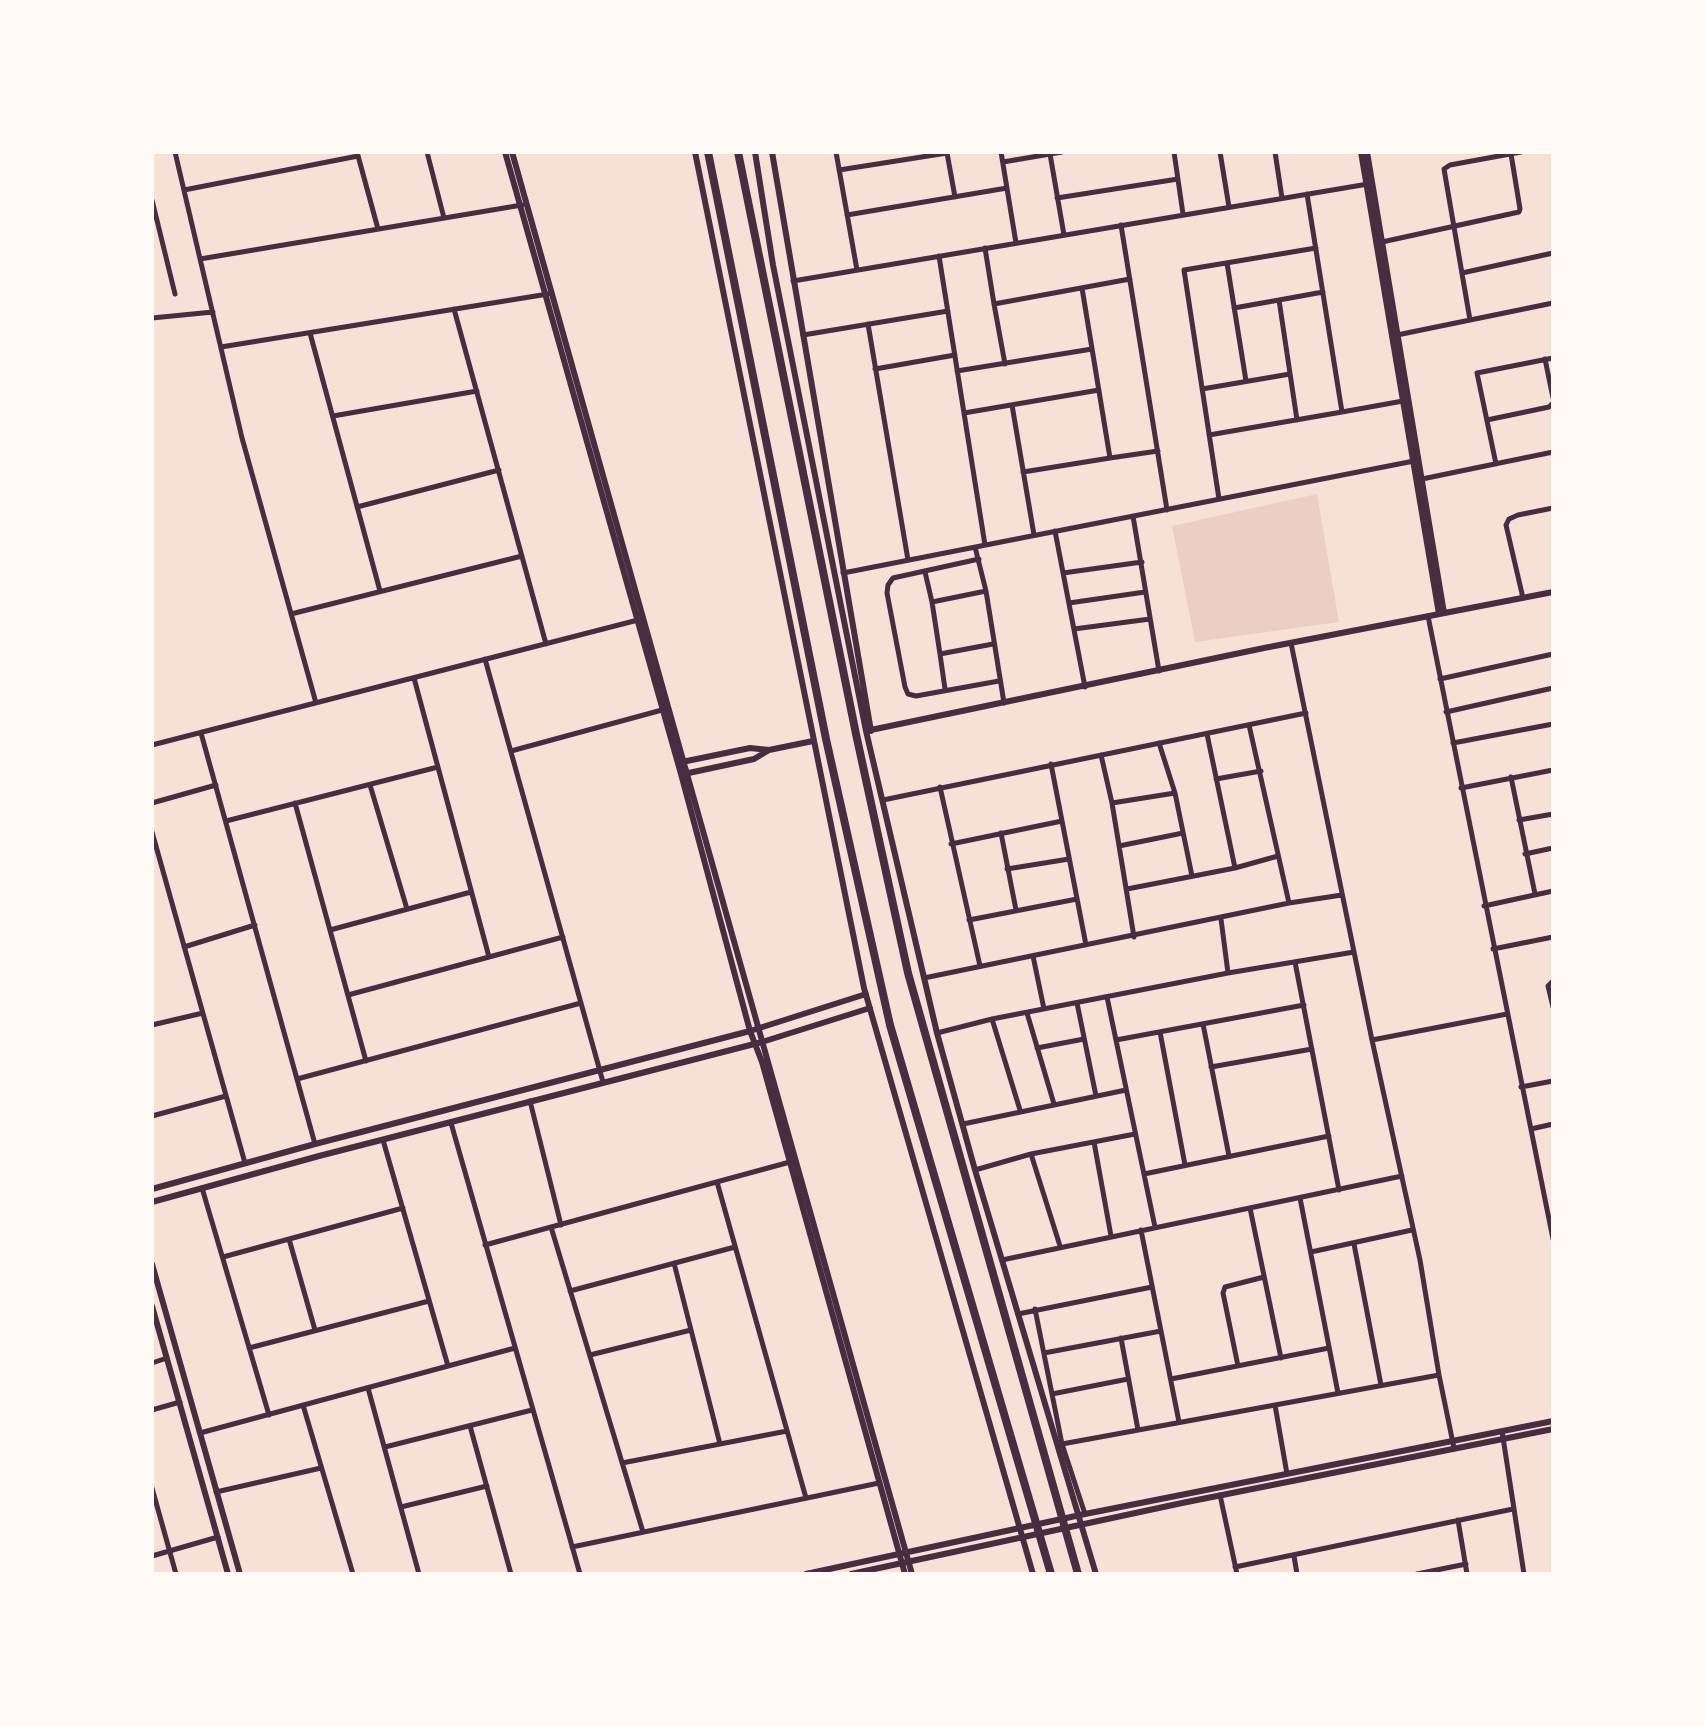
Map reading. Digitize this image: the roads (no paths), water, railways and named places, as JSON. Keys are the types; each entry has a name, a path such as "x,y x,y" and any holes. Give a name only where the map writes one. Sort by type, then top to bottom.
{"highway":[{"path":"708,152 848,844 898,1060 1051,1574"},
{"path":"738,152 878,836 924,1032 1078,1574"}],"street":[{"path":"175,152 242,438 316,703"},
{"path":"427,152 444,218"},
{"path":"505,152 549,294 681,762 750,1031 758,1043 902,1553"},
{"path":"512,152 523,204"},
{"path":"695,152 866,994 1033,1574"},
{"path":"755,152 773,265 868,731 937,1033 1018,1314 1083,1514"},
{"path":"772,152 868,731"},
{"path":"836,152 857,270"},
{"path":"902,152 903,160"},
{"path":"839,170 947,152 955,197"},
{"path":"1001,152 1016,243"},
{"path":"1003,162 1062,152"},
{"path":"1174,152 1183,214"},
{"path":"1220,152 1229,207"},
{"path":"1275,152 1282,198"},
{"path":"1364,152 1382,242 1403,401 1422,479 1442,614"},
{"path":"1470,320 1444,169 1450,165 1521,152"},
{"path":"184,190 358,154 378,229"},
{"path":"1050,154 1064,235"},
{"path":"1382,242 1519,212 1511,154"},
{"path":"1057,198 1178,179"},
{"path":"793,281 1370,184"},
{"path":"1370,184 1442,614"},
{"path":"847,215 1007,188"},
{"path":"1307,194 1342,412"},
{"path":"152,200 175,294"},
{"path":"200,259 523,204"},
{"path":"1121,225 1167,510"},
{"path":"985,248 1005,364"},
{"path":"1219,499 1184,270 1316,248"},
{"path":"1462,273 1553,253"},
{"path":"939,256 985,545"},
{"path":"1227,263 1246,381"},
{"path":"994,304 1130,279"},
{"path":"1082,288 1110,458"},
{"path":"1234,308 1323,292"},
{"path":"221,347 549,294"},
{"path":"1279,300 1297,420"},
{"path":"1395,336 1553,303"},
{"path":"454,309 546,644"},
{"path":"802,335 948,311"},
{"path":"152,318 213,312"},
{"path":"868,324 908,560"},
{"path":"310,333 380,591"},
{"path":"957,371 1092,349"},
{"path":"875,369 955,355"},
{"path":"1496,464 1477,373 1553,358"},
{"path":"1487,420 1549,407 1553,400 1545,359"},
{"path":"1202,389 1290,374"},
{"path":"964,413 1099,390"},
{"path":"333,416 477,391"},
{"path":"1209,435 1403,401"},
{"path":"1012,405 1034,535"},
{"path":"1023,472 1158,451"},
{"path":"1422,479 1553,452"},
{"path":"843,573 1416,461"},
{"path":"357,507 499,470"},
{"path":"1523,598 1506,525 1509,519 1518,515 1553,508"},
{"path":"1133,516 1159,671"},
{"path":"1055,531 1085,687"},
{"path":"975,547 986,591 1004,704"},
{"path":"291,614 522,556"},
{"path":"979,559 893,578 887,593 908,694 916,696 999,681"},
{"path":"1063,573 1142,562"},
{"path":"925,572 945,689"},
{"path":"932,602 986,591"},
{"path":"1069,603 1145,592"},
{"path":"868,731 1553,592"},
{"path":"1428,616 1553,1239"},
{"path":"1074,629 1150,619"},
{"path":"152,745 640,620"},
{"path":"640,620 662,710 681,762"},
{"path":"1291,643 1402,1176 1453,1444"},
{"path":"940,654 993,644"},
{"path":"1440,679 1553,654"},
{"path":"485,659 603,1082"},
{"path":"414,678 489,957"},
{"path":"1446,712 1553,688"},
{"path":"511,751 662,710"},
{"path":"883,800 1306,713"},
{"path":"1453,743 1553,724"},
{"path":"1249,725 1289,903"},
{"path":"201,733 315,1144"},
{"path":"1207,734 1235,868"},
{"path":"681,762 750,748 769,750 813,741"},
{"path":"1159,743 1175,793 1192,876"},
{"path":"684,774 754,759 769,750"},
{"path":"1101,755 1134,937"},
{"path":"1051,764 1086,945"},
{"path":"226,821 438,767"},
{"path":"1461,788 1553,770"},
{"path":"1216,779 1261,771"},
{"path":"684,774 758,1028 762,1062 879,1483 905,1562 912,1574"},
{"path":"1511,777 1535,894"},
{"path":"152,803 216,785"},
{"path":"370,785 407,909"},
{"path":"940,787 980,966"},
{"path":"1112,803 1175,793"},
{"path":"295,803 366,1061"},
{"path":"1518,821 1553,814"},
{"path":"951,844 1062,821"},
{"path":"152,832 245,1163"},
{"path":"1001,833 1016,910"},
{"path":"1119,846 1183,833"},
{"path":"1525,854 1553,848"},
{"path":"1126,889 1235,868 1278,856"},
{"path":"1007,869 1069,859"},
{"path":"1484,906 1553,891"},
{"path":"330,930 471,892"},
{"path":"924,978 1289,903 1342,895"},
{"path":"969,920 1077,899"},
{"path":"1221,919 1228,973"},
{"path":"184,947 255,925"},
{"path":"348,995 563,937"},
{"path":"1493,949 1553,937"},
{"path":"937,1033 992,1019 1228,973 1354,952"},
{"path":"1033,956 1044,1009"},
{"path":"1295,962 1339,1190"},
{"path":"1553,981 1548,986 1553,1007"},
{"path":"152,1189 750,1031 866,994"},
{"path":"1107,997 1155,1227"},
{"path":"297,1079 581,1003"},
{"path":"1077,1003 1096,1096"},
{"path":"1116,1040 1304,1005"},
{"path":"152,1202 758,1043 870,1008"},
{"path":"152,1025 203,1013"},
{"path":"1027,1013 1054,1104"},
{"path":"1372,1040 1507,1014"},
{"path":"992,1019 1020,1110"},
{"path":"1203,1024 1229,1156"},
{"path":"1160,1032 1185,1165"},
{"path":"1037,1048 1084,1039"},
{"path":"1211,1067 1312,1049"},
{"path":"1521,1087 1553,1081"},
{"path":"963,1124 1126,1090"},
{"path":"152,1116 226,1096"},
{"path":"530,1101 561,1225"},
{"path":"451,1123 580,1574"},
{"path":"1531,1129 1553,1124"},
{"path":"975,1170 1031,1154 1135,1134"},
{"path":"1144,1174 1329,1136"},
{"path":"383,1140 448,1366"},
{"path":"1094,1142 1111,1236"},
{"path":"1031,1154 1060,1246"},
{"path":"485,1245 790,1162"},
{"path":"1002,1260 1402,1176"},
{"path":"717,1182 806,1498"},
{"path":"1542,1189 1553,1187"},
{"path":"202,1188 269,1415"},
{"path":"1300,1198 1338,1393"},
{"path":"223,1257 403,1208"},
{"path":"1250,1208 1281,1358"},
{"path":"551,1227 643,1532"},
{"path":"1141,1230 1179,1422"},
{"path":"1311,1252 1412,1230"},
{"path":"289,1239 315,1331"},
{"path":"1354,1244 1381,1385"},
{"path":"570,1291 735,1247"},
{"path":"674,1263 720,1444"},
{"path":"152,1264 240,1574"},
{"path":"1238,1366 1223,1293 1225,1287 1264,1277"},
{"path":"1018,1314 1152,1287"},
{"path":"249,1348 429,1301"},
{"path":"152,1306 228,1574"},
{"path":"1035,1309 1062,1444 1083,1514 1082,1526 1096,1574"},
{"path":"590,1355 691,1330"},
{"path":"1044,1353 1161,1331"},
{"path":"1121,1338 1138,1430"},
{"path":"200,1433 515,1348"},
{"path":"1171,1379 1329,1348"},
{"path":"152,1363 167,1358"},
{"path":"1062,1444 1439,1375"},
{"path":"1052,1394 1128,1379"},
{"path":"368,1388 419,1574"},
{"path":"152,1410 180,1402"},
{"path":"303,1405 353,1574"},
{"path":"1275,1405 1287,1474"},
{"path":"385,1447 532,1410"},
{"path":"1502,1435 1553,1421"},
{"path":"470,1426 511,1574"},
{"path":"806,1574 1287,1474 1502,1435 1553,1429"},
{"path":"622,1463 787,1431"},
{"path":"1502,1435 1524,1574"},
{"path":"851,1574 1453,1444"},
{"path":"216,1492 321,1468"},
{"path":"572,1547 879,1483"},
{"path":"401,1507 487,1486"},
{"path":"152,1488 154,1505 176,1574"},
{"path":"1220,1495 1237,1574"},
{"path":"1235,1567 1513,1509"},
{"path":"1458,1520 1467,1574"},
{"path":"152,1556 218,1537"},
{"path":"1294,1556 1297,1574"},
{"path":"905,1562 905,1574"},
{"path":"1417,1574 1466,1564"}]}
